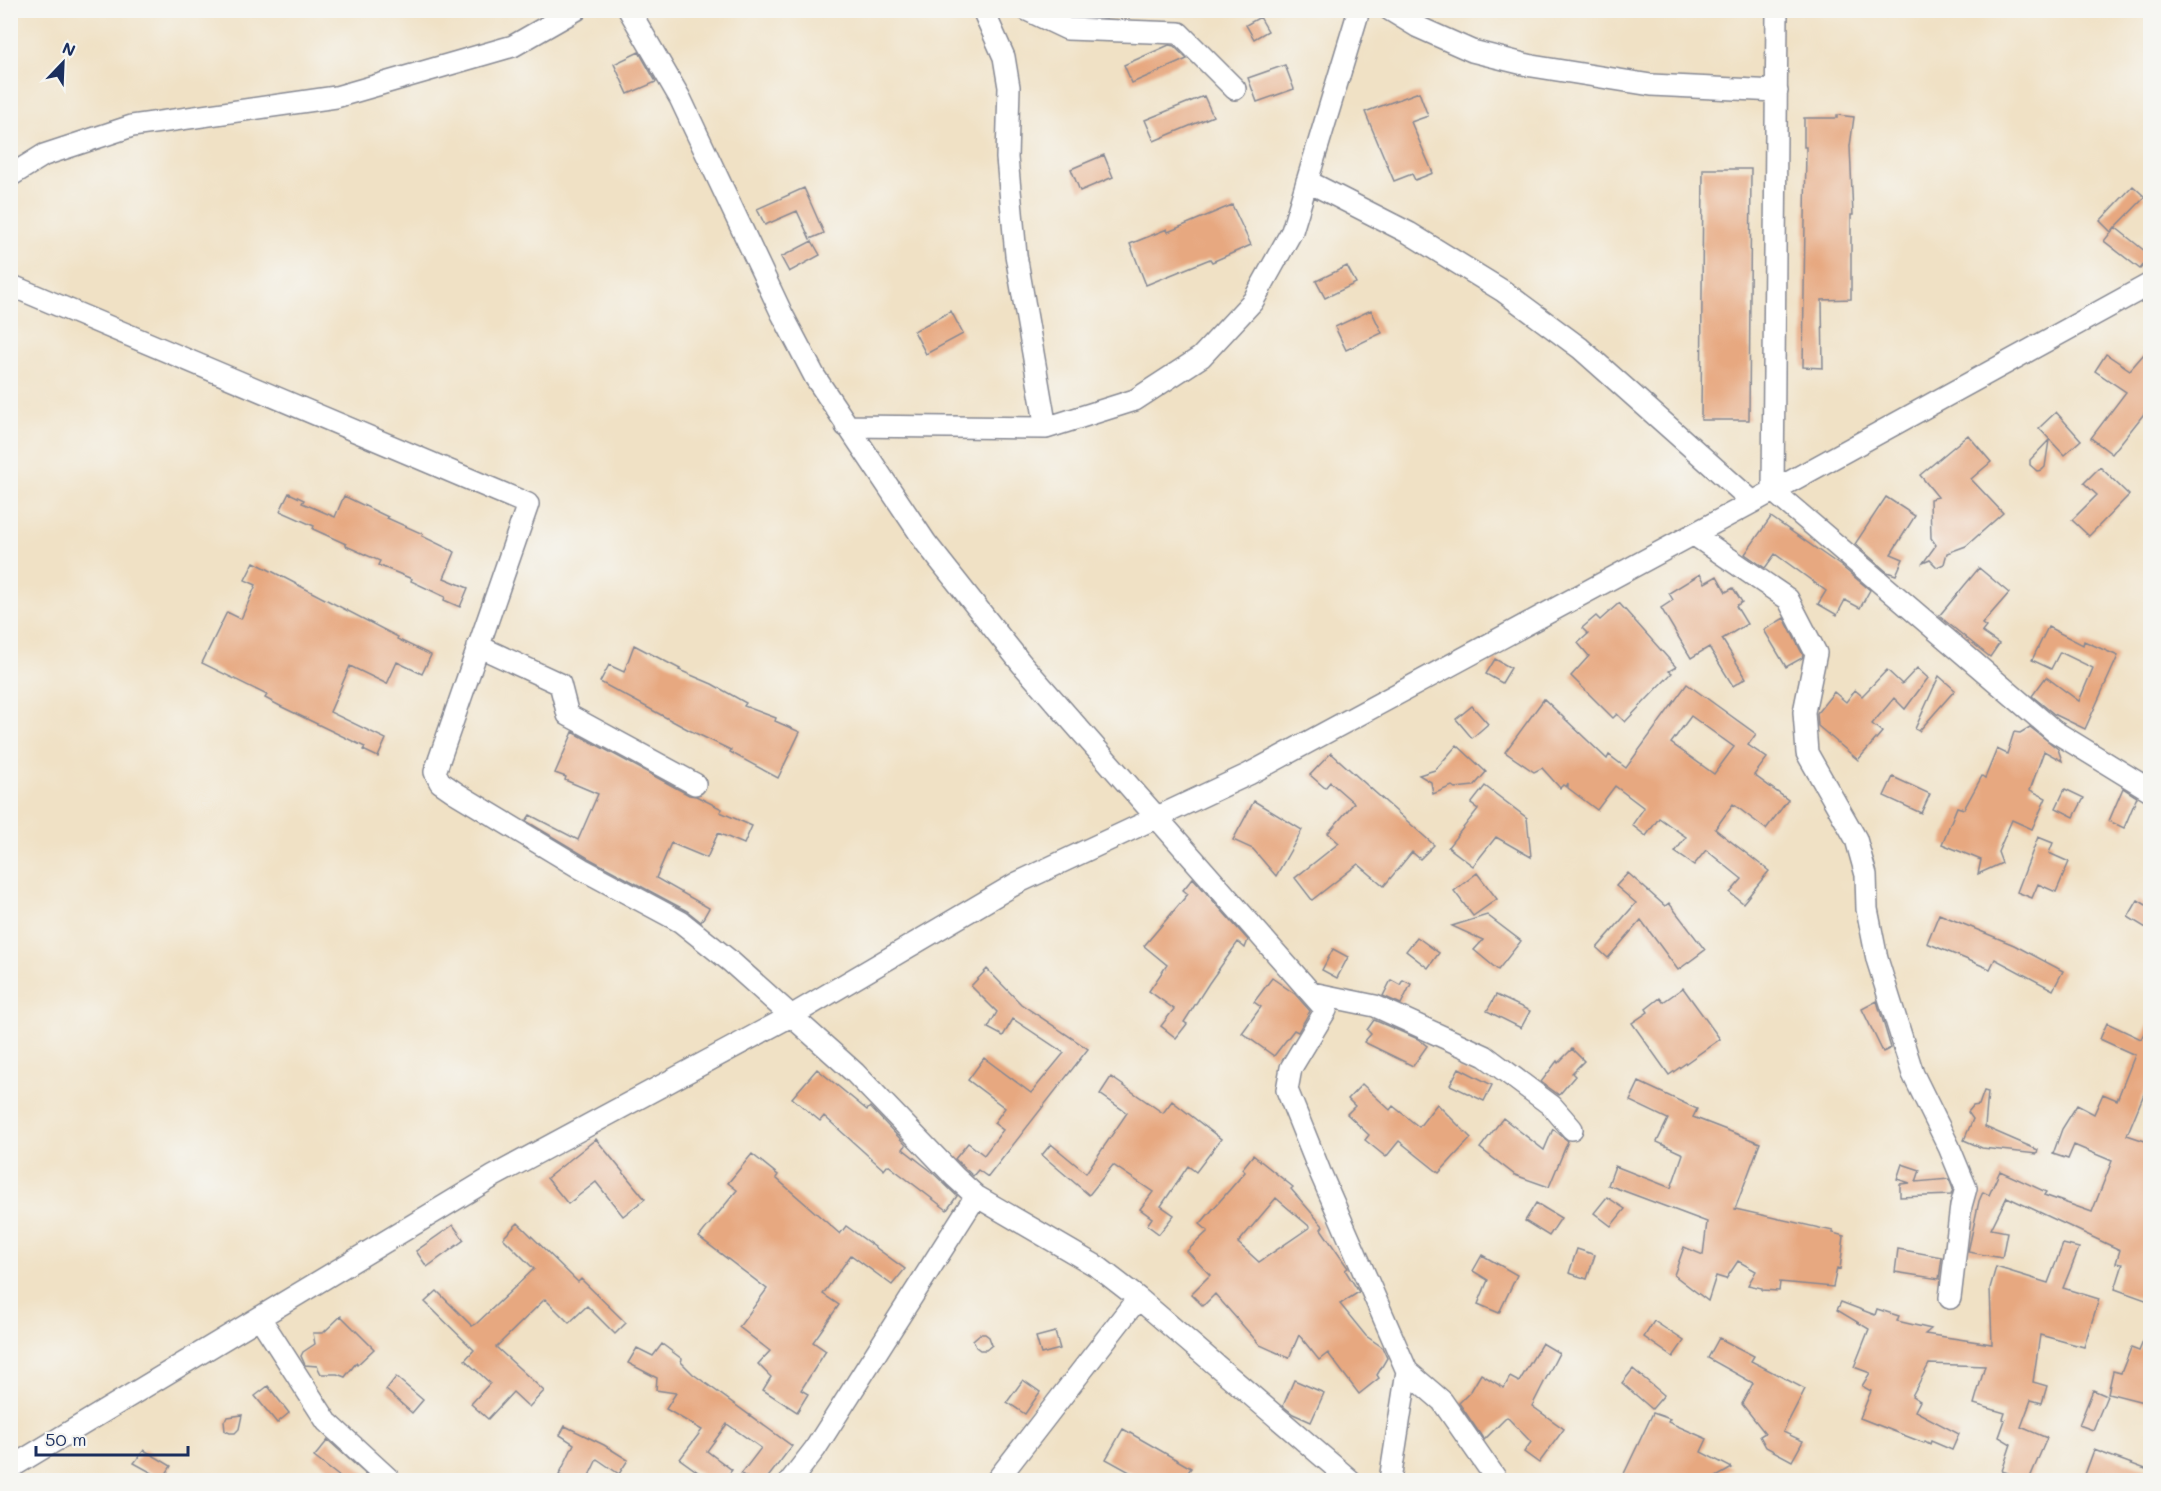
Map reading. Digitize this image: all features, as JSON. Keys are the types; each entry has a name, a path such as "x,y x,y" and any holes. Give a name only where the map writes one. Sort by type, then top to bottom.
{"street":[{"path":"10,176 44,155 132,126 336,97 513,46 576,10"},
{"path":"629,10 680,98 782,314 815,377 926,543 1021,663 1326,1010 1291,1068 1287,1090 1320,1173 1407,1371 1442,1401 1497,1480"},
{"path":"983,10 1004,57 1009,87 1007,158 1016,255 1046,428"},
{"path":"1027,10 1067,29 1179,33 1235,89"},
{"path":"846,426 1046,428 1135,400 1201,357 1253,301 1292,231 1359,10"},
{"path":"1390,10 1418,27 1472,51 1532,66 1651,85 1777,91"},
{"path":"1773,491 1777,10"},
{"path":"1307,181 1409,233 1503,291 1580,348 1753,502"},
{"path":"10,1468 494,1176 791,1016 1017,883 1249,774 2151,284"},
{"path":"10,285 528,504 435,772 440,782 456,794 582,869 681,922 730,961 855,1073 976,1196 1098,1268 1138,1298 1350,1480"},
{"path":"1773,491 2054,731 2151,790"},
{"path":"1693,534 1788,599 1816,652 1804,712 1807,753 1856,839 1866,875 1867,909 1877,959 1913,1074 1966,1188 1961,1206 1950,1298"},
{"path":"478,646 560,684 568,715 695,784"},
{"path":"1312,993 1375,1006 1485,1056 1552,1106 1572,1129"},
{"path":"791,1480 815,1449 976,1196"},
{"path":"998,1480 1138,1298"},
{"path":"260,1318 327,1422 390,1480"},
{"path":"1390,1480 1407,1371"}],"building":[{"path":"1260,17 1268,31 1254,39 1246,25"},
{"path":"1169,45 1174,46 1187,59 1132,83 1124,65"},
{"path":"639,52 656,82 628,94 614,64"},
{"path":"1285,65 1294,89 1257,102 1248,78"},
{"path":"1419,92 1428,116 1411,122 1433,173 1415,180 1412,174 1394,181 1365,112"},
{"path":"1204,96 1213,116 1154,141 1145,120"},
{"path":"1837,115 1854,117 1850,146 1853,215 1851,215 1851,299 1822,300 1823,368 1803,367 1806,147 1804,147 1804,118 1837,118"},
{"path":"1104,155 1113,177 1080,191 1071,169"},
{"path":"1703,169 1751,169 1749,420 1701,420"},
{"path":"2133,186 2145,197 2111,232 2100,221"},
{"path":"804,188 824,233 810,239 797,211 765,225 757,209"},
{"path":"1232,205 1251,245 1212,262 1210,259 1146,285 1130,244 1167,229 1168,232"},
{"path":"2115,227 2151,256 2140,269 2104,241"},
{"path":"812,241 820,255 789,272 781,257"},
{"path":"1347,266 1356,283 1325,298 1316,281"},
{"path":"1371,310 1382,333 1346,350 1335,327"},
{"path":"951,311 963,334 926,354 914,331"},
{"path":"2151,346 2151,405 2112,454 2091,438 2126,392 2095,371 2106,354 2130,370"},
{"path":"2056,412 2081,440 2064,455 2039,428"},
{"path":"1968,435 1991,462 1971,479 2003,513 1966,546 1947,553 1944,564 1937,567 1930,560 1923,563 1936,545 1931,538 1930,499 1938,497 1920,475"},
{"path":"2049,440 2045,467 2037,471 2030,465 2030,460"},
{"path":"2100,467 2129,495 2089,536 2072,520 2097,495 2084,483"},
{"path":"289,493 304,500 302,503 335,517 344,496 455,552 444,578 468,588 460,607 444,600 445,597 411,581 412,579 378,565 380,561 280,511"},
{"path":"1886,497 1915,516 1891,554 1903,559 1896,575 1887,572 1855,544"},
{"path":"1771,517 1841,566 1870,590 1860,608 1845,600 1837,615 1818,604 1826,591 1775,554 1765,568 1745,554"},
{"path":"254,562 431,655 422,674 397,662 387,684 350,666 330,712 386,739 378,757 363,750 365,747 282,707 265,698 267,695 202,663 227,612 241,619 256,585 245,580"},
{"path":"1979,568 2009,593 1982,624 1986,627 1982,632 1999,644 1990,657 1939,616"},
{"path":"1700,574 1705,583 1717,576 1726,592 1733,588 1742,602 1736,606 1747,624 1722,639 1746,678 1733,686 1709,647 1691,658 1661,608 1673,600 1669,593"},
{"path":"1619,603 1676,667 1669,671 1672,673 1625,722 1617,714 1613,718 1571,676 1589,656 1578,643 1588,634 1582,628 1596,616 1600,620"},
{"path":"1784,618 1803,655 1802,658 1786,667 1764,630"},
{"path":"2048,627 2083,645 2084,641 2118,656 2085,729 2054,714 2032,696 2046,677 2079,701 2093,668 2060,652 2051,669 2032,660"},
{"path":"634,645 679,670 712,684 746,703 744,706 776,718 775,721 800,732 778,778 730,752 731,750 600,682 609,665 624,672"},
{"path":"1495,659 1511,668 1502,683 1486,674"},
{"path":"1917,668 1928,678 1905,709 1894,698 1872,724 1882,732 1858,760 1818,726 1817,713 1834,692 1846,702 1855,690 1862,696 1887,670 1902,684"},
{"path":"1939,676 1955,690 1919,731 1915,729"},
{"path":"1687,684 1756,734 1748,745 1767,758 1754,775 1788,800 1766,829 1733,804 1715,829 1769,871 1743,903 1730,893 1742,879 1706,850 1694,865 1675,852 1686,837 1659,818 1646,836 1632,825 1644,808 1615,786 1597,810 1568,788 1568,783 1566,787 1563,785 1560,788 1542,768 1534,772 1505,752 1544,699 1607,759 1609,755 1626,768","holes":["1691,716 1734,747 1714,774 1671,743"]},
{"path":"1472,706 1488,724 1472,738 1456,719"},
{"path":"2030,727 2058,749 2062,761 2044,751 2030,790 2046,798 2032,829 2012,820 1998,852 2002,863 1978,874 1981,860 1942,844 1957,807 1964,809 1982,776 1985,778 1997,749 2007,754 2014,732 2020,733"},
{"path":"573,732 689,795 696,796 722,809 720,812 752,826 744,844 718,833 707,858 671,843 656,878 709,908 701,922 687,911 588,858 526,821 530,815 578,840 598,794 565,780 566,777 555,773"},
{"path":"1457,745 1486,772 1474,786 1455,788 1452,786 1433,794 1431,782 1419,775 1435,770"},
{"path":"1331,753 1434,845 1420,859 1412,852 1384,886 1358,864 1312,900 1295,878 1339,843 1328,833 1354,803 1330,782 1325,788 1310,775"},
{"path":"1893,777 1930,794 1921,813 1884,796"},
{"path":"1485,786 1527,818 1531,857 1496,837 1473,866 1448,847 1478,809 1471,804"},
{"path":"2123,788 2137,797 2124,828 2109,821"},
{"path":"2065,789 2084,798 2074,817 2056,808"},
{"path":"1254,801 1302,830 1276,876 1253,849 1233,840"},
{"path":"2038,837 2053,843 2049,853 2069,862 2056,892 2038,884 2032,898 2017,892"},
{"path":"1477,873 1497,899 1473,916 1454,891"},
{"path":"1628,873 1665,906 1669,903 1705,950 1678,970 1641,920 1608,958 1597,948 1636,903 1616,886"},
{"path":"1193,878 1248,940 1245,948 1238,942 1209,983 1184,1022 1187,1024 1176,1038 1161,1026 1174,1009 1149,991 1167,965 1144,946 1188,894 1183,890"},
{"path":"2138,900 2151,908 2151,931 2128,917"},
{"path":"1939,914 2014,945 2063,971 2053,990 1995,959 1990,969 1927,943"},
{"path":"1487,915 1521,941 1498,970 1474,950 1483,940 1452,926"},
{"path":"1417,937 1439,953 1428,968 1406,951"},
{"path":"1333,949 1348,957 1337,978 1322,970"},
{"path":"987,969 1021,1004 1088,1049 988,1177 978,1170 973,1176 955,1159 968,1143 984,1155 1003,1130 994,1123 1005,1108 968,1080 984,1058 1031,1093 1064,1053 1013,1019 1003,1036 988,1028 997,1012 971,986"},
{"path":"1272,978 1295,994 1310,1011 1298,1032 1294,1030 1274,1056 1242,1033 1261,1007 1254,1002"},
{"path":"1391,980 1400,985 1403,980 1411,984 1401,1004 1383,996"},
{"path":"1683,988 1720,1039 1669,1075 1632,1023 1648,1012 1646,1009 1660,998 1663,1002"},
{"path":"1496,995 1530,1011 1521,1028 1487,1011"},
{"path":"1877,1001 1891,1048 1883,1052 1862,1009"},
{"path":"2151,1019 2151,1077 2127,1135 2151,1143 2151,1302 2115,1289 2123,1264 2116,1263 2120,1250 2007,1197 1991,1229 2007,1232 2002,1258 1968,1252 1979,1201 1983,1192 1989,1195 2000,1171 2046,1192 2044,1195 2092,1212 2112,1161 2074,1145 2068,1159 2053,1154 2062,1129 2077,1105 2094,1114 2103,1094 2117,1100 2135,1055 2100,1039 2107,1023 2141,1039"},
{"path":"1374,1020 1418,1039 1427,1046 1413,1066 1364,1042 1371,1034 1367,1030"},
{"path":"1572,1049 1584,1061 1572,1073 1575,1076 1559,1095 1541,1082 1557,1061 1558,1063"},
{"path":"1459,1068 1492,1085 1484,1101 1450,1085"},
{"path":"817,1069 867,1110 870,1107 906,1145 903,1149 957,1196 947,1210 888,1165 884,1170 824,1116 820,1121 792,1098"},
{"path":"1111,1077 1163,1113 1172,1101 1221,1139 1196,1172 1188,1166 1161,1206 1174,1215 1159,1234 1147,1225 1152,1218 1140,1209 1153,1192 1113,1165 1089,1195 1042,1155 1051,1144 1086,1173 1127,1113 1100,1094"},
{"path":"1639,1082 1697,1109 1693,1117 1760,1143 1735,1209 1833,1231 1833,1233 1844,1236 1840,1269 1837,1268 1833,1287 1780,1282 1779,1291 1762,1290 1762,1288 1748,1285 1756,1271 1738,1261 1726,1279 1716,1276 1708,1301 1674,1275 1684,1247 1703,1255 1707,1222 1608,1185 1615,1166 1671,1188 1683,1154 1657,1142 1668,1119 1630,1101"},
{"path":"1362,1084 1390,1110 1393,1106 1419,1127 1437,1104 1471,1138 1439,1173 1399,1141 1386,1157 1365,1140 1369,1135 1347,1114 1355,1106 1348,1099"},
{"path":"1984,1091 1988,1092 1985,1127 2038,1150 2037,1154 1982,1148 1964,1140 1973,1119 1968,1112 1973,1106 1979,1105"},
{"path":"1503,1118 1544,1150 1553,1129 1568,1141 1549,1187 1515,1175 1480,1148"},
{"path":"596,1139 645,1199 623,1216 596,1182 568,1204 547,1178"},
{"path":"752,1154 778,1175 776,1178 840,1234 846,1226 905,1269 892,1285 851,1255 823,1294 839,1305 813,1342 826,1351 801,1390 808,1394 797,1412 763,1390 771,1377 758,1364 770,1351 739,1327 767,1289 699,1237 737,1190 728,1183"},
{"path":"1253,1155 1293,1187 1291,1189 1323,1226 1321,1229 1348,1268 1345,1270 1359,1292 1340,1304 1366,1336 1382,1347 1387,1358 1377,1375 1379,1378 1359,1394 1328,1353 1319,1360 1299,1335 1289,1358 1260,1345 1215,1294 1203,1306 1191,1294 1210,1275 1187,1251 1208,1231 1200,1224 1245,1172 1242,1169","holes":["1276,1198 1310,1227 1259,1262 1238,1243"]},
{"path":"1902,1164 1920,1170 1916,1182 1949,1179 1953,1189 1951,1195 1900,1197 1900,1184 1910,1183 1897,1179"},
{"path":"1607,1197 1625,1209 1611,1226 1594,1213"},
{"path":"1536,1203 1561,1218 1549,1236 1525,1221"},
{"path":"518,1223 578,1282 581,1279 626,1323 615,1334 587,1306 569,1323 545,1299 496,1347 544,1391 529,1407 513,1392 488,1419 471,1404 490,1383 465,1360 474,1350 425,1302 437,1291 472,1326 476,1324 534,1269 503,1238"},
{"path":"453,1225 464,1240 427,1267 416,1251"},
{"path":"2063,1244 2079,1248 2063,1288 2099,1299 2084,1347 2040,1335 2033,1382 2047,1386 2042,1403 2031,1400 2021,1427 2047,1438 2029,1480 2002,1471 2011,1444 1999,1437 2005,1413 1974,1404 1985,1366 1929,1364 1912,1396 1920,1401 1915,1411 1959,1434 1952,1450 1931,1441 1930,1444 1925,1441 1924,1443 1860,1418 1871,1391 1862,1386 1870,1373 1854,1367 1869,1329 1837,1310 1841,1302 1875,1315 1877,1309 1899,1316 1897,1321 1931,1329 1925,1334 1992,1344 1990,1288 1996,1267 2048,1283"},
{"path":"1577,1249 1595,1255 1587,1279 1569,1273"},
{"path":"1898,1249 1942,1257 1939,1279 1895,1272"},
{"path":"1482,1255 1517,1275 1499,1313 1478,1304 1488,1280 1473,1271"},
{"path":"341,1316 374,1349 357,1365 356,1363 345,1377 337,1374 321,1374 317,1366 305,1365 301,1356 315,1344 313,1333 323,1333"},
{"path":"1654,1321 1684,1341 1673,1357 1644,1337"},
{"path":"2151,1323 2151,1404 2108,1393 2113,1371 2121,1373 2131,1348 2139,1351"},
{"path":"1055,1332 1060,1349 1041,1354 1036,1337"},
{"path":"980,1334 989,1337 992,1345 986,1350 976,1347 973,1340"},
{"path":"1719,1338 1754,1356 1751,1361 1805,1389 1783,1432 1803,1441 1792,1461 1766,1447 1760,1436 1765,1433 1742,1404 1753,1383 1708,1358"},
{"path":"1542,1343 1559,1353 1532,1406 1564,1429 1539,1463 1524,1452 1531,1442 1507,1417 1484,1440 1459,1403 1471,1391 1481,1374 1504,1388 1510,1377 1519,1382"},
{"path":"662,1344 682,1359 681,1362 693,1374 792,1446 766,1480 751,1480 741,1474 761,1448 727,1424 707,1451 732,1470 724,1480 709,1480 680,1459 702,1430 666,1409 676,1393 656,1390 657,1378 628,1363 637,1348 653,1356"},
{"path":"1633,1369 1664,1395 1652,1409 1622,1383"},
{"path":"396,1377 423,1400 412,1413 386,1390"},
{"path":"1023,1380 1040,1392 1025,1414 1007,1402"},
{"path":"1294,1380 1324,1393 1311,1422 1293,1414 1283,1406"},
{"path":"268,1386 289,1413 277,1423 255,1396"},
{"path":"2093,1390 2107,1396 2093,1430 2079,1425"},
{"path":"1653,1413 1670,1419 1668,1422 1707,1439 1701,1452 1732,1468 1711,1480 1621,1480"},
{"path":"242,1415 239,1429 235,1433 225,1431 224,1421 228,1417"},
{"path":"565,1426 604,1445 628,1460 619,1474 597,1459 587,1480 571,1480 559,1475 574,1444 560,1435"},
{"path":"1123,1429 1191,1468 1183,1480 1144,1480 1106,1459"},
{"path":"328,1440 372,1480 344,1480 314,1457"},
{"path":"144,1450 171,1466 163,1479 134,1463"},
{"path":"2094,1450 2151,1471 2151,1480 2083,1480"}]}
